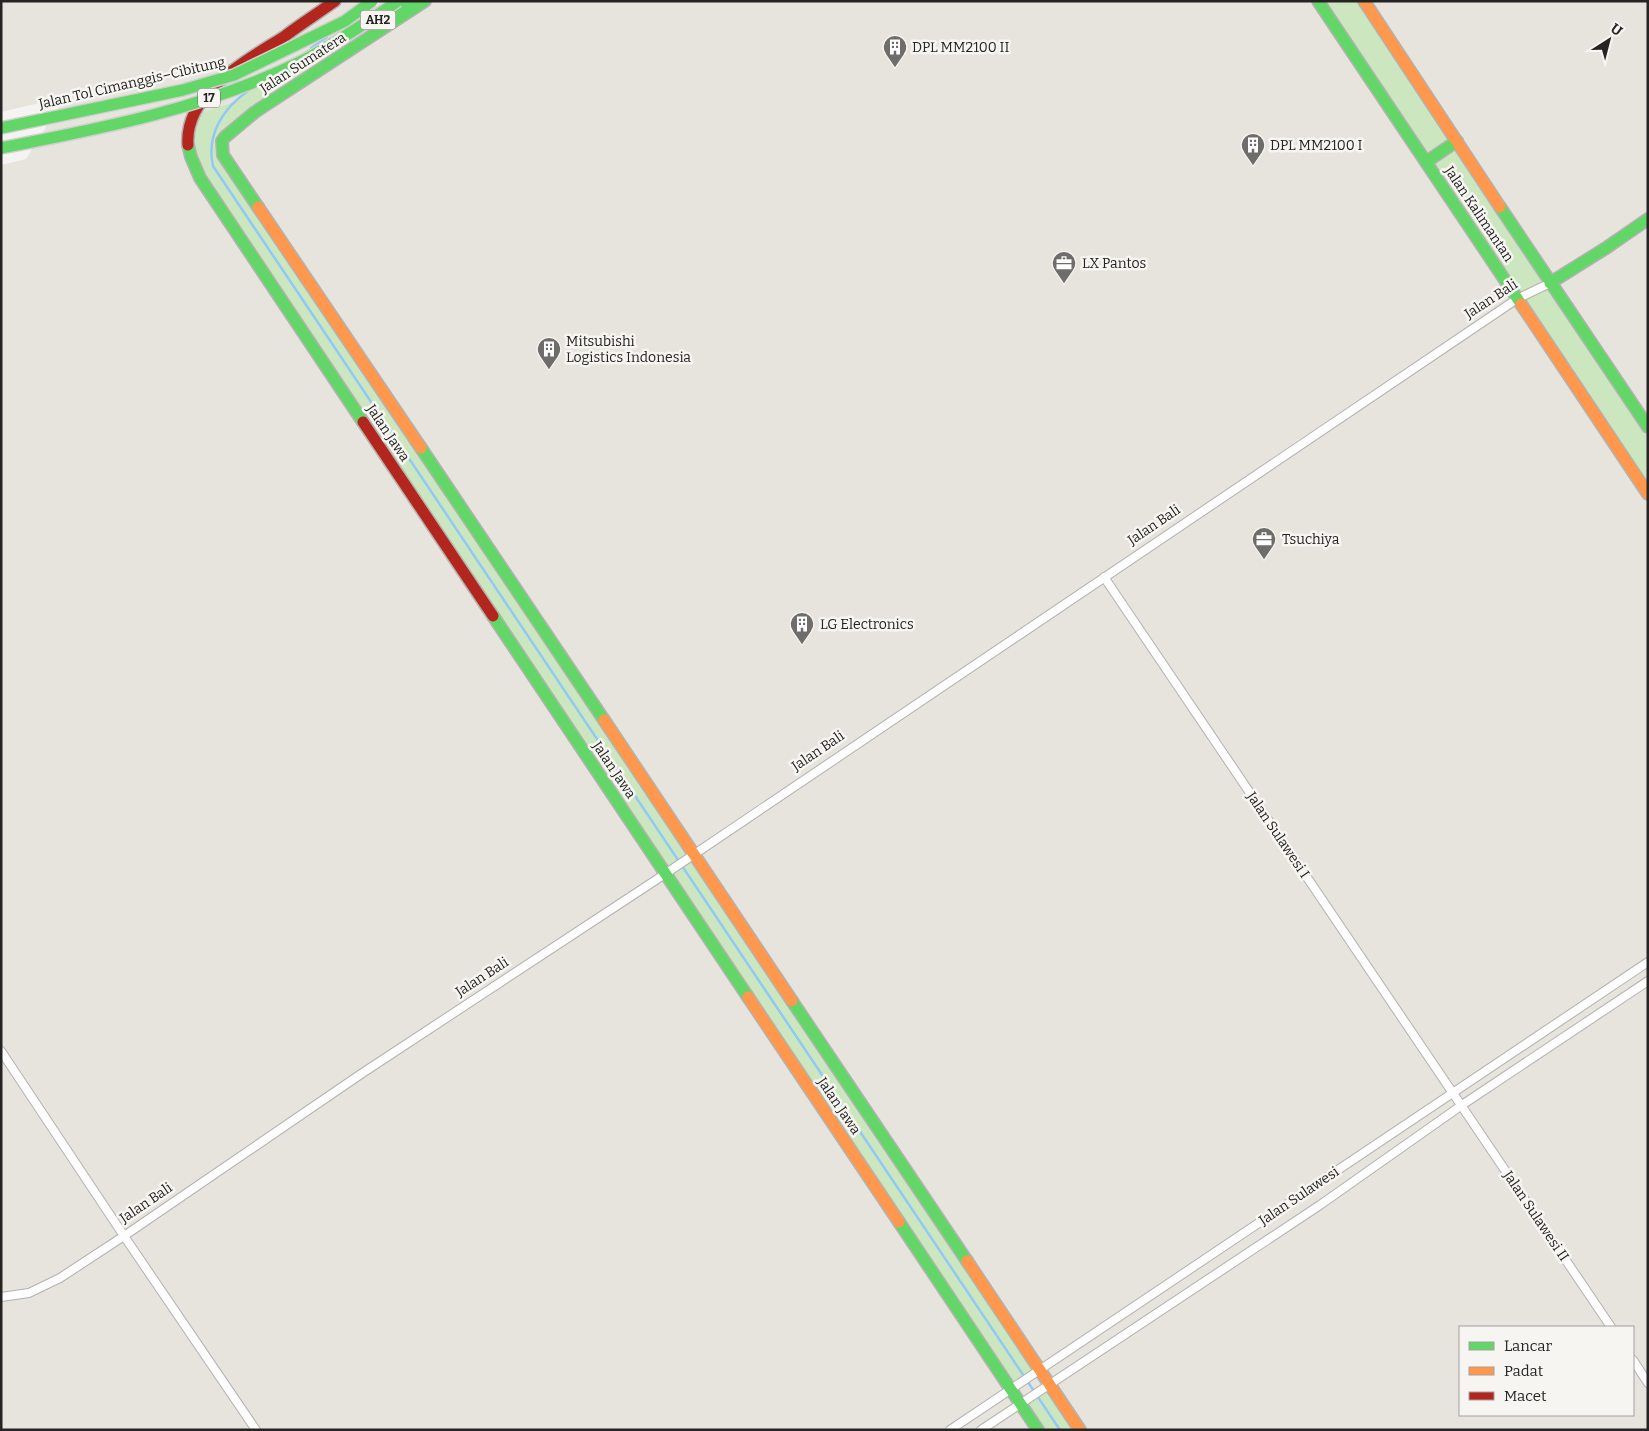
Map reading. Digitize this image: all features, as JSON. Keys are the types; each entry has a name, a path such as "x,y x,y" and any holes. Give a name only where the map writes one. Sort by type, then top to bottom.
{"main road":[{"name":"Jalan Jawa","path":"335,1 244,62 212,89 192,118 188,134 188,149 193,166 1014,1387 1038,1430"},
{"name":"Jalan Tol Cimanggis–Cibitung","path":"1,128 183,90 234,75 300,44 345,20 372,1"},
{"name":"17","path":"1,148 123,124 182,108 302,60 342,38 398,1"},
{"name":"AH2","path":"342,38 415,1"},
{"name":"Jalan Sumatera","path":"225,137 255,112 424,1"},
{"name":"Jalan Kalimantan","path":"1318,1 1648,494"},
{"name":"Jalan Kalimantan","path":"1364,1 1550,283 1648,427"},
{"name":"Jalan Jawa","path":"225,137 222,141 223,155 690,856 1037,1372 1080,1430"},
{"path":"1426,162 1457,142"},
{"name":"Jalan Bali","path":"1550,283 1648,219"}],"street":[{"name":"Jalan Bali","path":"1,1297 29,1294 60,1278 1517,299 1550,283"},
{"name":"Jalan Sulawesi I","path":"1104,577 1462,1105"},
{"name":"Jalan Sulawesi","path":"950,1430 1648,962"},
{"name":"Jalan Sulawesi","path":"981,1430 1320,1205 1462,1105 1648,981"},
{"path":"1,1051 256,1430"},
{"name":"Jalan Sulawesi II","path":"1462,1105 1610,1326"},
{"path":"1634,1362 1648,1383"}],"shaded area":[{"path":"1,1 1648,1 1648,1430 1,1430 1,165 26,159 65,97 1,112"}],"green space":[{"path":"1318,1 1364,1 1648,428 1648,494"},
{"path":"335,50 347,53 255,112 221,148 1040,1369 1011,1389 200,178 188,135 194,115 234,102 238,97"},
{"path":"1050,1384 1080,1430 1038,1430 1020,1404"}],"waterway":[{"path":"311,48 327,37"},
{"path":"248,91 231,106 218,123 212,144 213,166 1060,1430"}],"traffic: fast":[{"path":"1,128 183,90 234,75 345,21 372,1"},
{"path":"1,148 78,133 154,115 229,92 302,61 351,33 398,1"},
{"path":"380,19 415,1"},
{"path":"258,207 223,155 222,141 225,137 255,112 425,1"},
{"path":"1318,1 1521,304"},
{"path":"1426,162 1457,141"},
{"path":"188,145 200,178 363,422"},
{"path":"1500,207 1648,427"},
{"path":"1550,283 1648,219"},
{"path":"421,448 604,720"},
{"path":"493,616 748,997"},
{"path":"792,1001 967,1261"},
{"path":"899,1222 1038,1430"}],"traffic: slow":[{"path":"1364,1 1500,207"},
{"path":"258,207 421,448"},
{"path":"1521,304 1648,494"},
{"path":"604,720 792,1001"},
{"path":"748,997 899,1222"},
{"path":"967,1261 1080,1430"}],"traffic: jam":[{"path":"188,145 190,126 196,109 221,80 237,67 335,1"},
{"path":"363,422 493,616"}],"place":[{"name":"DPL MM2100 II","path":"895,68"},
{"name":"DPL MM2100 I","path":"1253,166"},
{"name":"LX Pantos","path":"1064,284"},
{"name":"Mitsubishi Logistics Indonesia","path":"549,370"},
{"name":"Tsuchiya","path":"1264,560"},
{"name":"LG Electronics","path":"802,645"}]}
